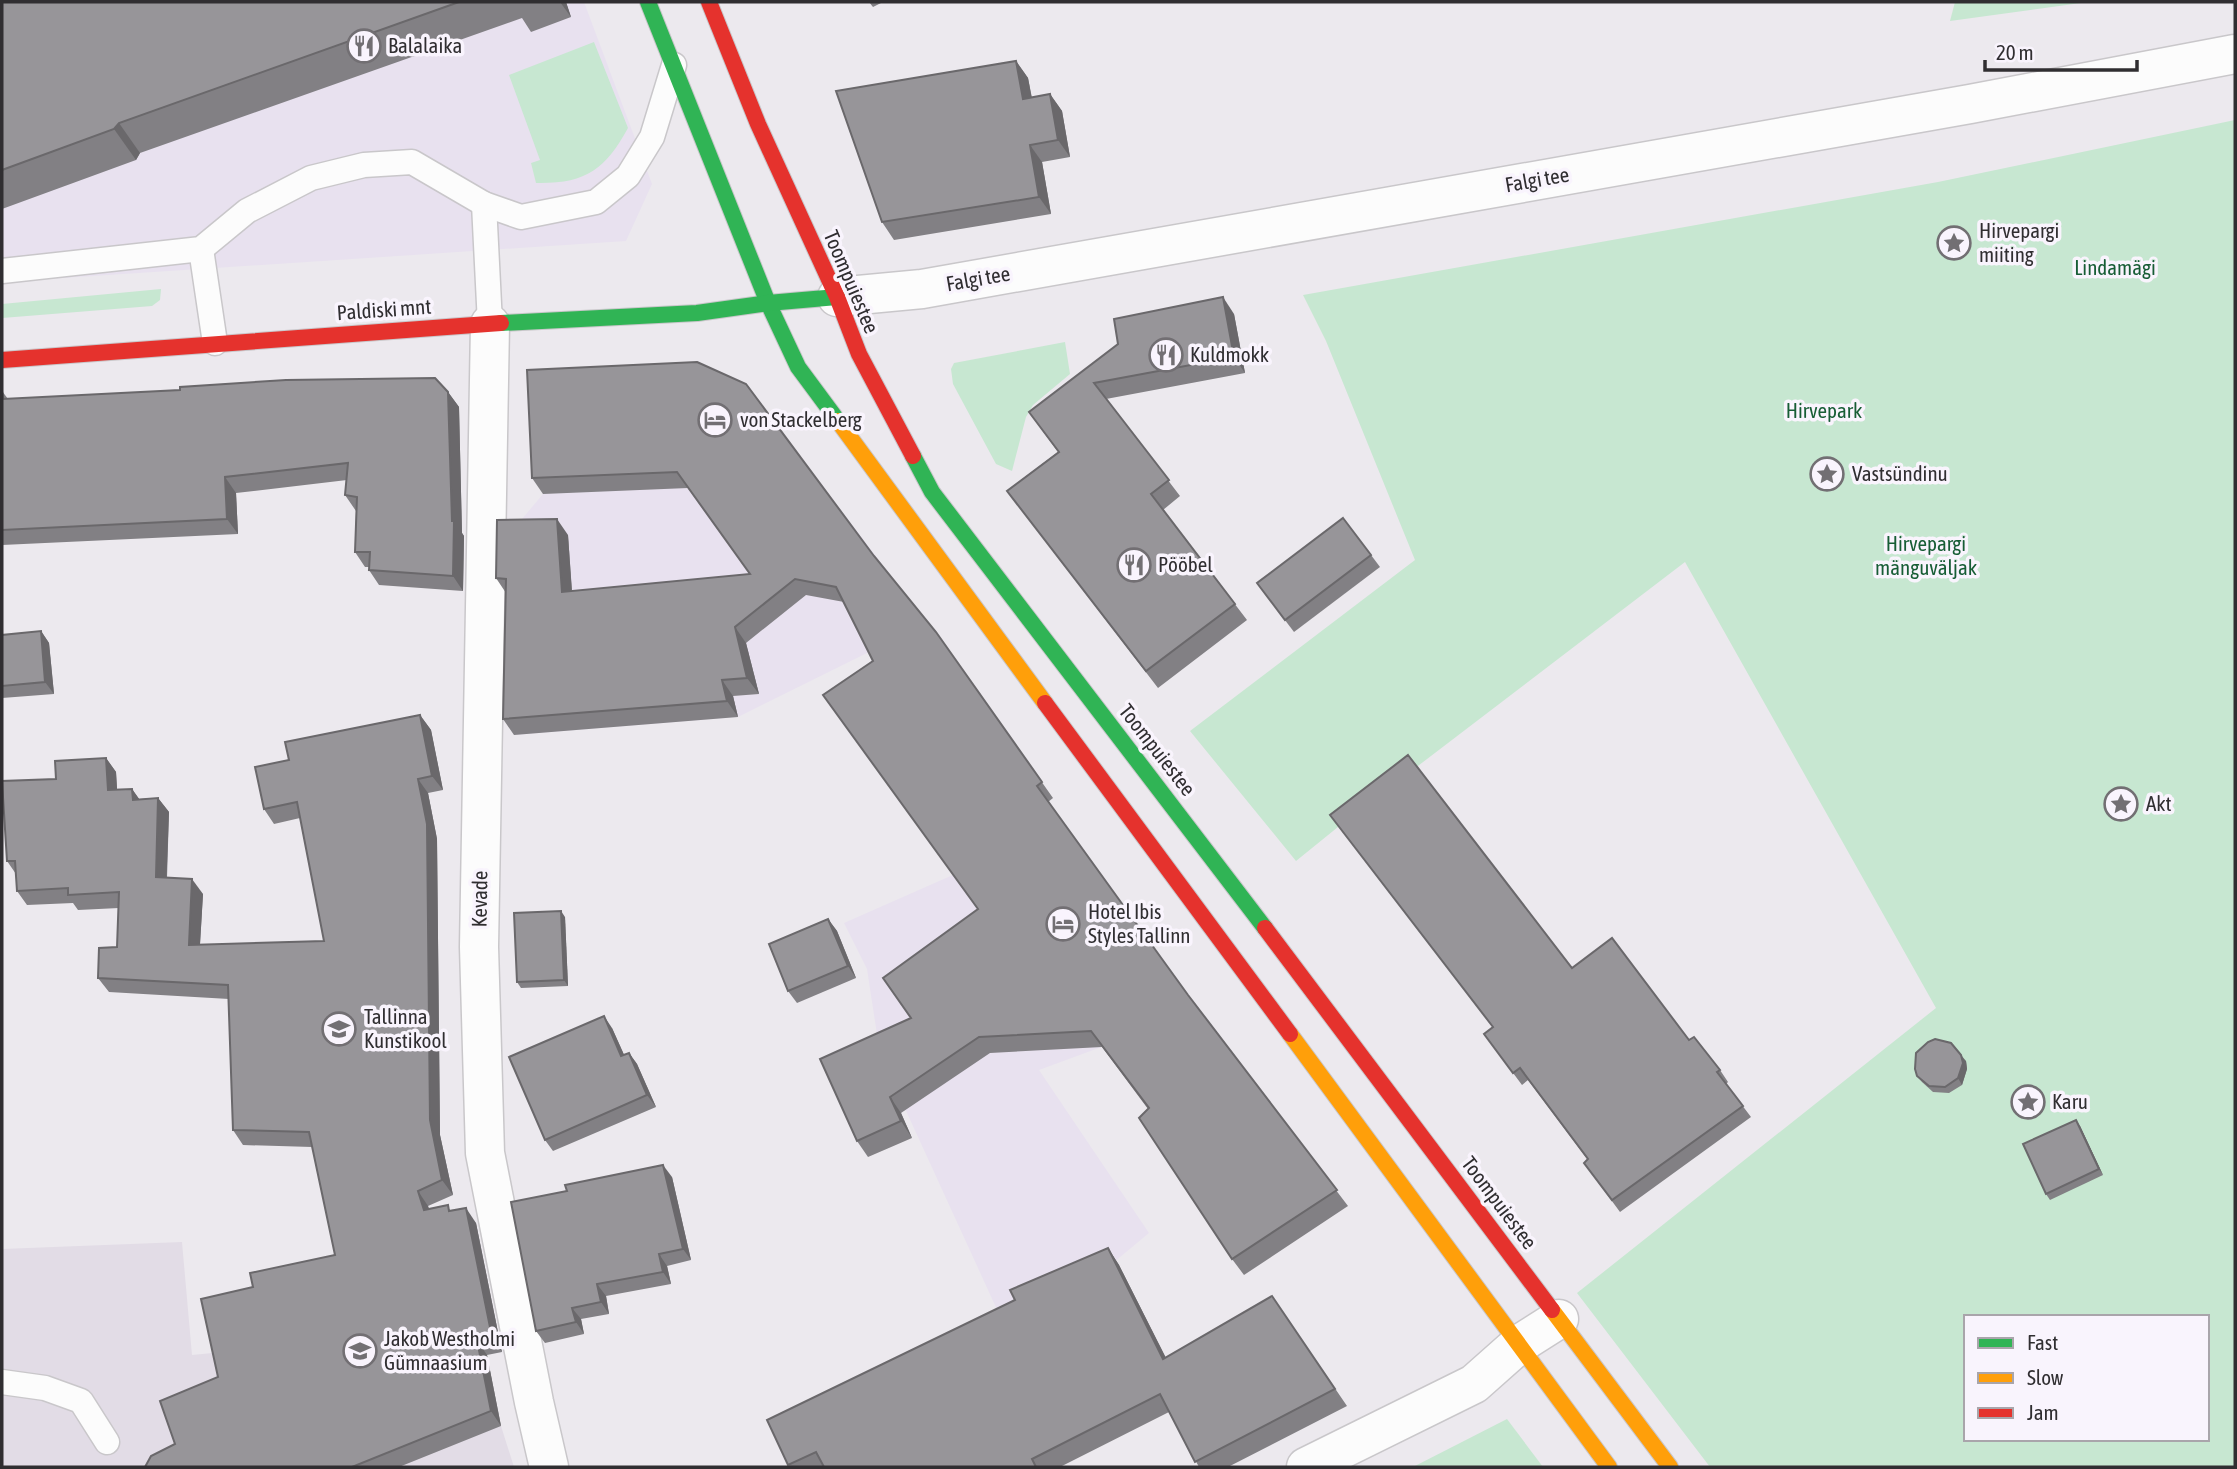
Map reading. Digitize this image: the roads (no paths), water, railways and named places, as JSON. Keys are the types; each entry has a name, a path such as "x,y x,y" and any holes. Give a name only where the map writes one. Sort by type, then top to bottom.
{"main road":[{"path":"648,2 768,303 798,367 1609,1467"},
{"name":"Toompuiestee","path":"709,2 758,124 837,297 859,354 932,492 1176,809 1670,1467"},
{"name":"Paldiski mnt","path":"2,360 490,324 697,313 837,297"}],"street":[{"name":"Falgi tee","path":"837,297 949,284 2235,54"},
{"name":"Kevade","path":"490,324 479,947 485,1153 549,1467"},
{"path":"1306,1467 1474,1384 1518,1345 1559,1319"}],"lane":[{"path":"2,271 201,250 247,211 279,194 311,178 364,165 412,162 484,204 521,217 596,202 628,176 652,136 674,64"},
{"path":"484,204 490,324"},
{"path":"201,250 215,344"},
{"path":"2,1382 45,1388 81,1401 107,1442"}],"place":[{"name":"Balalaika","path":"364,46"},
{"name":"Hirvepargi miiting","path":"1954,243"},
{"name":"Kuldmokk","path":"1166,355"},
{"name":"von Stackelberg","path":"715,420"},
{"name":"Vastsündinu","path":"1827,474"},
{"name":"Pööbel","path":"1134,565"},
{"name":"Akt","path":"2121,804"},
{"name":"Hotel Ibis Styles Tallinn","path":"1063,924"},
{"name":"Tallinna Kunstikool","path":"339,1029"},
{"name":"Karu","path":"2028,1102"},
{"name":"Jakob Westholmi Gümnaasium","path":"360,1351"}],"park label":[{"name":"Lindamägi","path":"2115,268"},
{"name":"Hirvepark","path":"1824,411"},
{"name":"Hirvepargi mänguväljak","path":"1926,556"}]}
